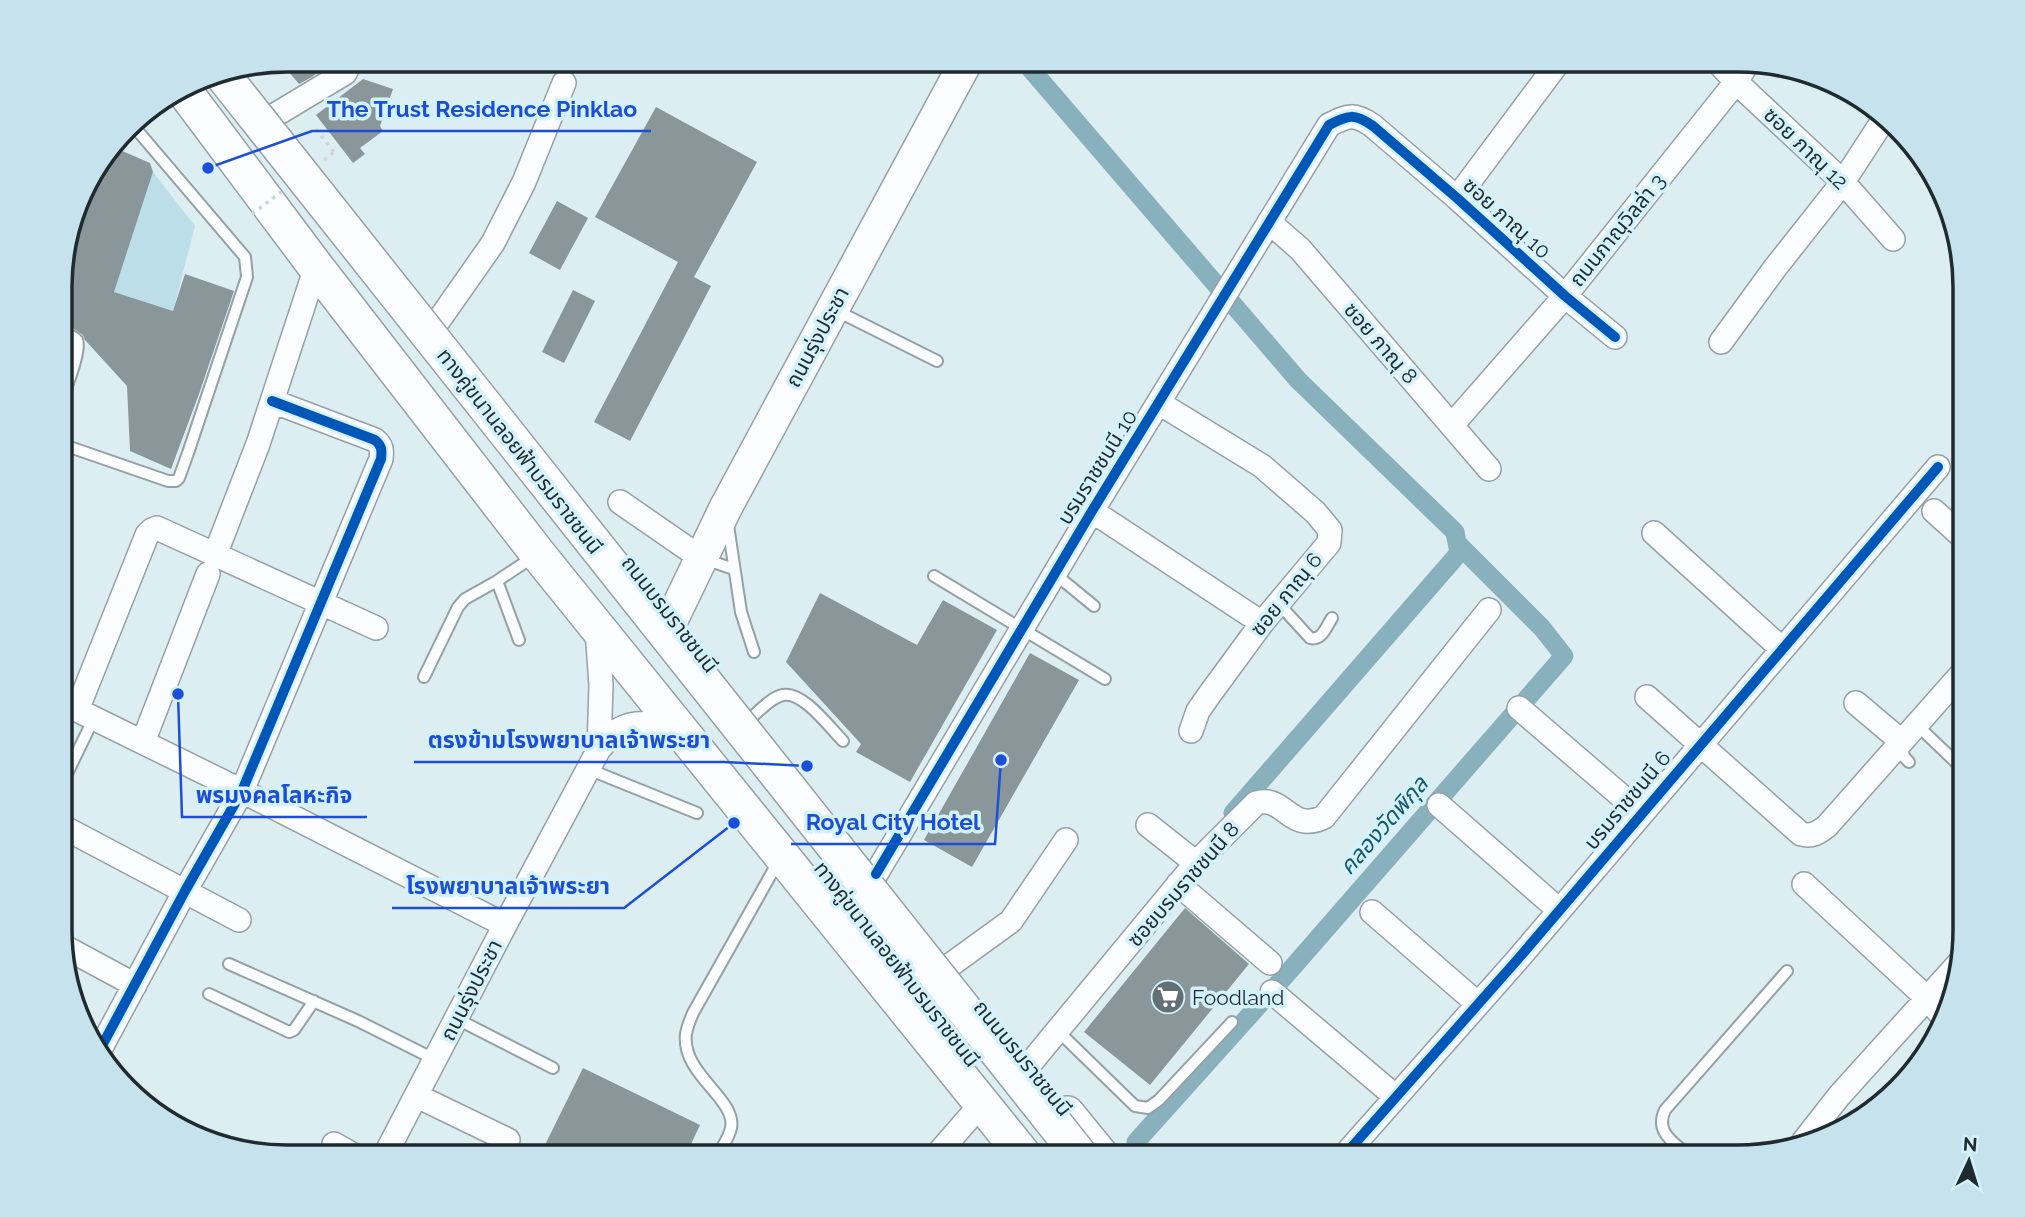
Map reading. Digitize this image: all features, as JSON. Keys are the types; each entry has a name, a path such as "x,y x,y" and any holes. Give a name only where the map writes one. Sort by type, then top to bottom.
{"main road":[{"name":"ถนนบรมราชชนนี","path":"245,76 1092,1145"},
{"name":"ทางคู่ขนานลอยฟ้าบรมราชชนนี","path":"226,81 1071,1145"},
{"name":"ทางคู่ขนานลอยฟ้าบรมราชชนนี","path":"204,88 1041,1145"},
{"path":"188,96 316,267 538,554 1015,1145"}],"street":[{"path":"275,115 345,72"},
{"name":"ถนนรุ่งประชา","path":"673,617 726,507 960,72"},
{"path":"1457,198 1551,72"},
{"name":"ซอย ภาณุ 12","path":"1742,72 1893,239"},
{"name":"ถนนภาณุวิลล่า 3","path":"1452,425 1565,296 1742,72"},
{"path":"439,320 493,243 524,182 564,83"},
{"name":"บรมราชชนนี 10","path":"876,874 1092,511 1329,125 1345,117 1359,117 1373,126"},
{"path":"1721,342 1843,182 1880,125"},
{"name":"ซอย ภาณุ 10","path":"1373,126 1615,337"},
{"name":"ซอย ภาณุ 8","path":"1269,222 1300,249 1489,469"},
{"path":"143,742 258,444 316,267"},
{"path":"104,1043 242,791 381,458 381,444 376,440 272,401"},
{"name":"ซอย ภาณุ 6","path":"1159,403 1262,466 1315,512 1330,530 1329,542 1262,623 1207,698 1198,711 1191,731"},
{"name":"บรมราชชนนี 6","path":"1354,1145 1478,1004 1938,467"},
{"path":"620,502 701,558"},
{"path":"1092,511 1262,623"},
{"path":"1934,511 1953,528"},
{"path":"376,628 321,603 211,564 163,529 157,528 147,535 78,711 505,925"},
{"path":"1654,533 1782,649"},
{"name":"ซอยบรมราชชนนี 8","path":"1029,1065 1196,863 1256,803 1265,800 1300,821 1314,822 1324,817 1489,610"},
{"name":"ถนนรุ่งประชา","path":"593,759 601,685 596,625"},
{"path":"1647,697 1801,834 1808,836 1827,827 1909,742 1953,690"},
{"path":"1856,703 1909,742"},
{"path":"1519,708 1641,814"},
{"name":"ถนนรุ่งประชา","path":"390,1145 593,759 617,730 627,726 657,724 678,729"},
{"path":"1439,805 1559,910"},
{"path":"1148,825 1196,863"},
{"path":"72,832 239,920"},
{"path":"949,966 1011,921 1066,840"},
{"path":"1178,884 1270,963"},
{"path":"1804,884 1938,1011"},
{"path":"1372,912 1478,1004"},
{"path":"73,952 135,985"},
{"path":"1810,1133 1839,1096 1948,976"},
{"path":"1272,992 1396,1097"},
{"path":"417,1096 508,1140"},
{"path":"946,1145 982,1103"}],"lane":[{"path":"72,448 168,481 176,481 188,453 247,277 245,257 138,132"},
{"path":"832,309 937,361"},
{"path":"72,337 78,343 72,370"},
{"path":"726,507 741,612 754,652"},
{"path":"424,677 458,607 466,599 538,554"},
{"path":"701,558 734,569"},
{"path":"1055,574 1094,606"},
{"path":"934,576 1105,679"},
{"path":"497,581 519,640"},
{"path":"1278,603 1310,638 1320,638 1332,618"},
{"path":"752,717 775,698 795,696 811,707 843,741"},
{"path":"72,737 78,711"},
{"path":"1909,742 1953,765"},
{"path":"593,759 697,813"},
{"path":"723,1145 731,1127 730,1114 693,1065 687,1050 686,1033 692,1013 783,855"},
{"path":"229,964 436,1060"},
{"path":"1677,1145 1666,1135 1661,1125 1665,1110 1787,971"},
{"path":"209,994 289,1032 294,1030 314,1002"},
{"path":"457,1019 552,1068"},
{"path":"1058,1031 1135,1106 1148,1108 1159,1100 1232,1022"}],"path":[{"path":"316,130 334,152"}],"shaded area":[{"path":"153,172 195,226 173,311 114,292"}],"building":[{"path":"289,72 318,72 312,77 299,84"},
{"path":"363,79 393,89 380,126 383,131 360,148 365,154 353,163 316,115"},
{"path":"656,107 757,162 694,277 711,286 630,441 594,422 678,262 595,217"},
{"path":"121,150 150,163 153,172 114,292 173,311 185,274 234,291 171,469 130,451 127,386 83,335 74,329 74,258 83,217 101,179"},
{"path":"557,201 588,218 560,270 529,253"},
{"path":"573,290 595,301 564,363 542,352"},
{"path":"820,593 917,645 943,600 997,630 910,782 856,752 861,744 786,662"},
{"path":"1030,653 1079,680 972,867 924,840"},
{"name":"Foodland","path":"1185,908 1249,964 1150,1085 1084,1032"},
{"path":"583,1068 700,1125 691,1145 545,1145"}],"waterway":[{"path":"1033,72 1298,380 1455,532 1459,553 1233,813"},
{"name":"คลองวัดพิกุล","path":"1136,1142 1564,656 1542,628 1457,543"}],"cycle path":[{"path":"876,874 1092,511 1329,125 1356,117 1373,126 1615,337"},
{"path":"104,1043 242,791 381,459 381,448 375,440 272,401"},
{"path":"1354,1145 1518,959 1938,467"}],"place":[{"name":"The Trust Residence Pinklao","path":"208,168"},
{"name":"พรมงคลโลหะกิจ","path":"178,694"},
{"name":"Royal City Hotel","path":"1001,760"},
{"name":"ตรงข้ามโรงพยาบาลเจ้าพระยา","path":"807,766"},
{"name":"โรงพยาบาลเจ้าพระยา","path":"734,823"},
{"name":"Foodland","path":"1168,997"}]}
